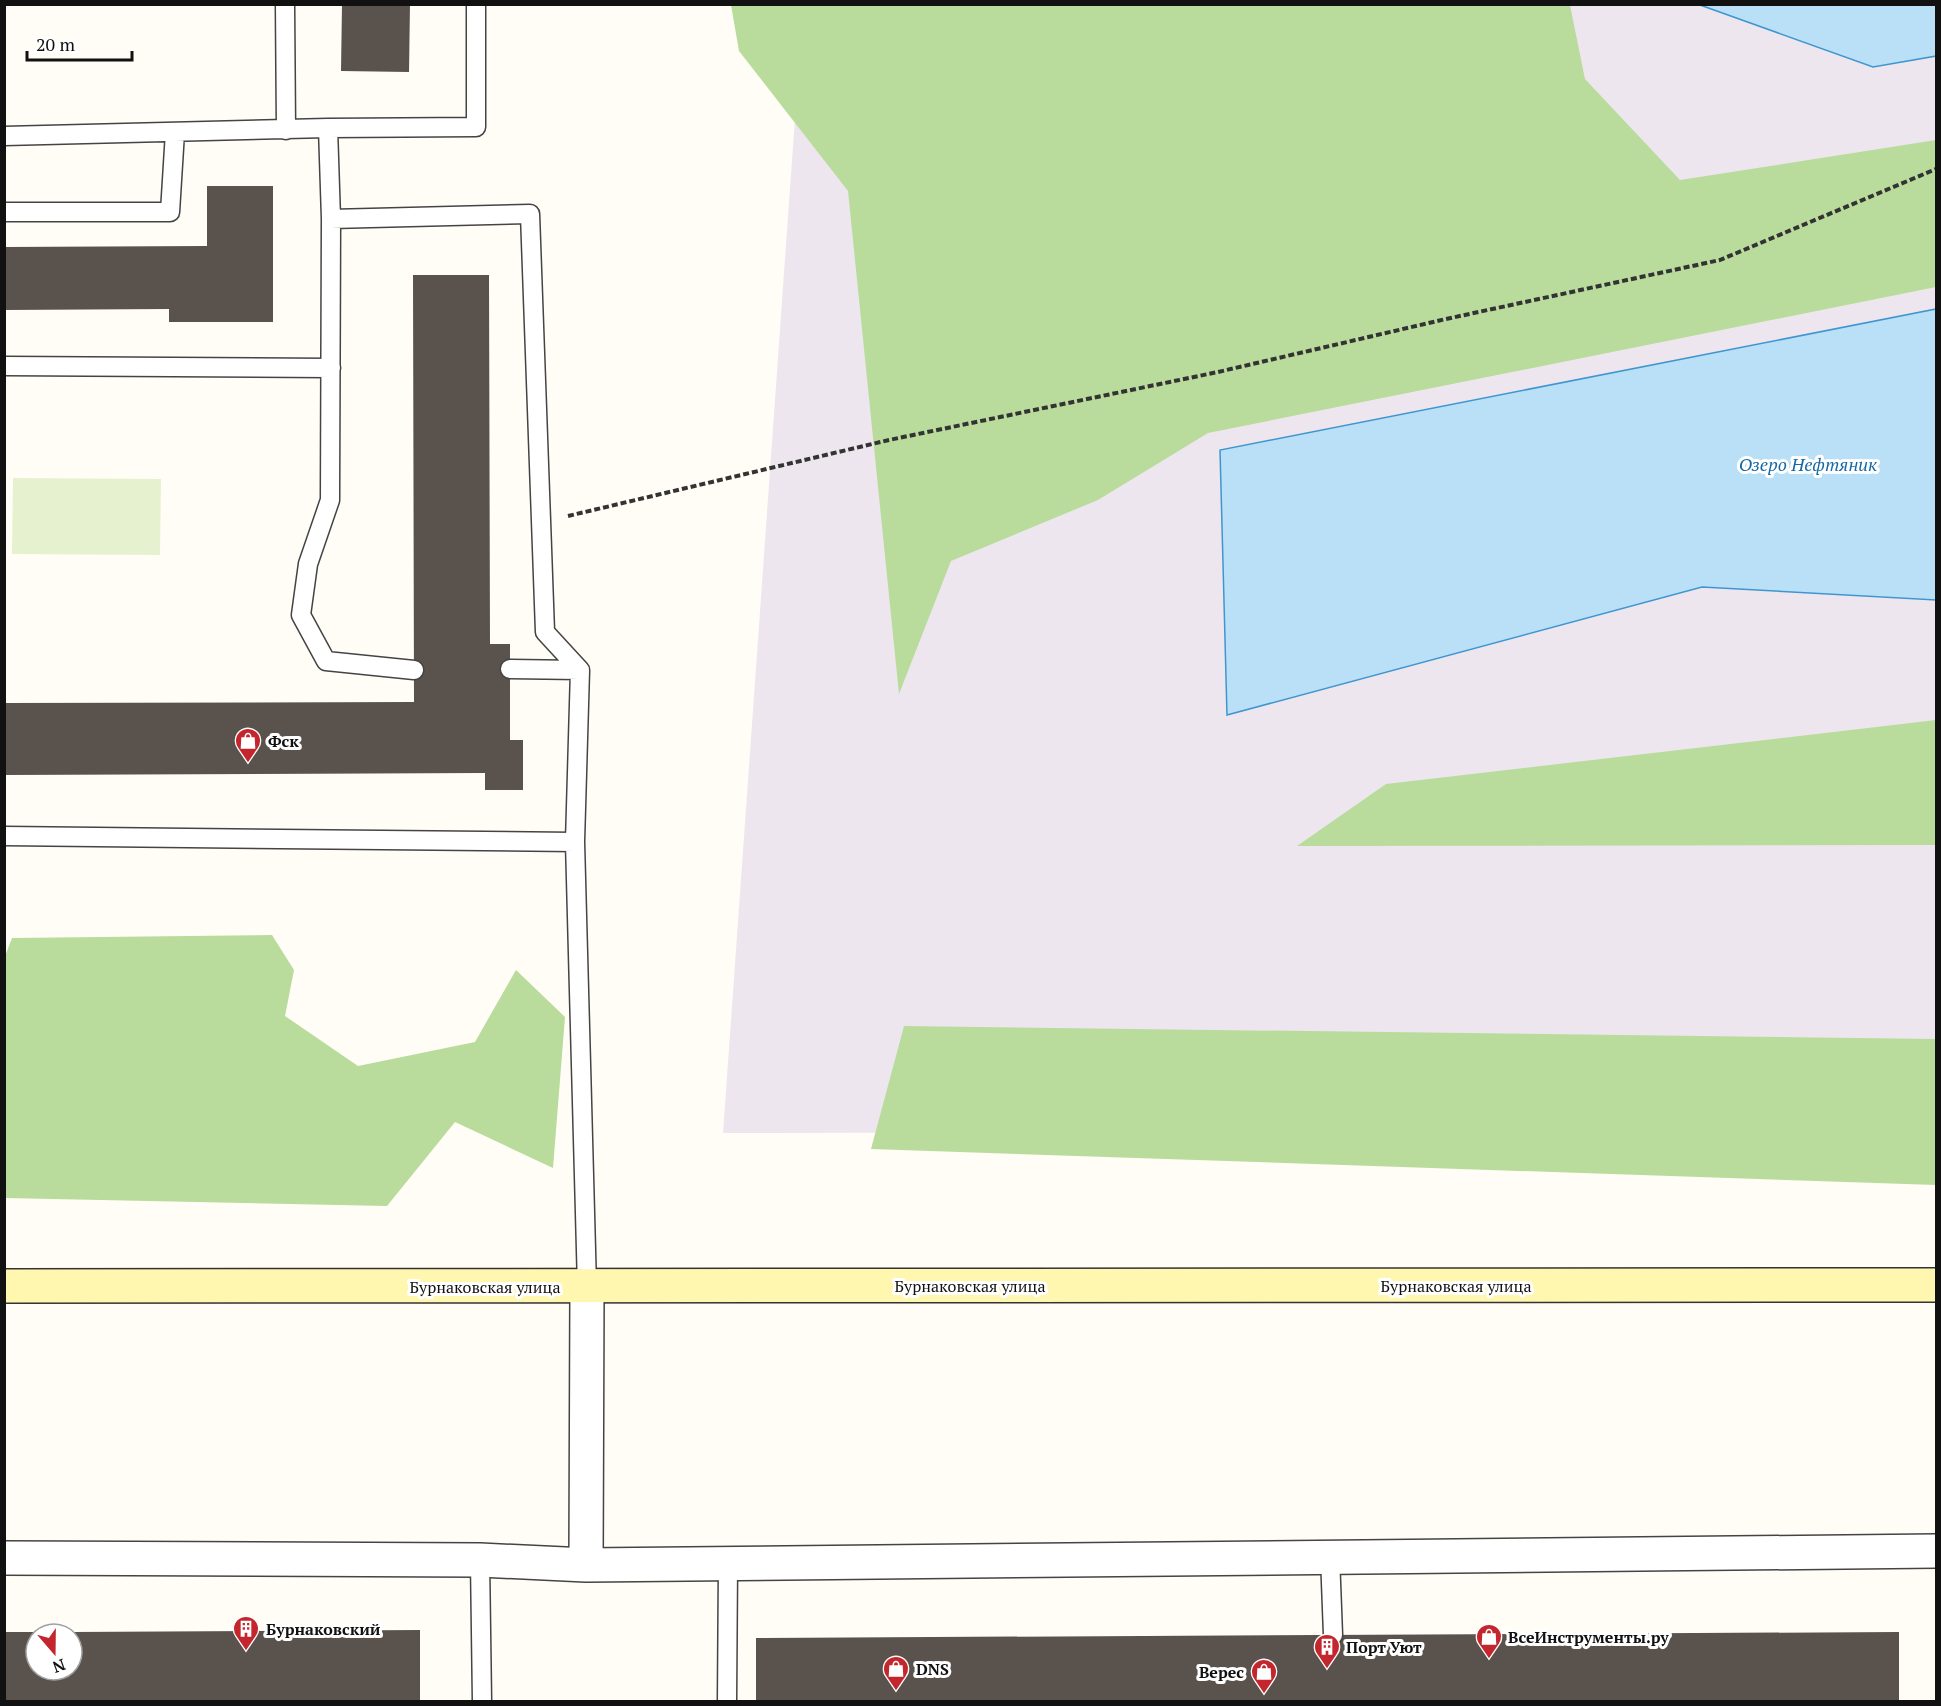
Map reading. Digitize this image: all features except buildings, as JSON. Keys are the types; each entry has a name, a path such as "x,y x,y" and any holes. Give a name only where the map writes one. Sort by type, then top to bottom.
{"main road":[{"name":"Бурнаковская улица","path":"4,1286 1936,1285"}],"street":[{"path":"586,1287 586,1565"},
{"path":"4,1558 480,1560 586,1565 1936,1551"}],"lane":[{"path":"285,4 286,130"},
{"path":"4,136 328,128 476,127 476,4"},
{"path":"328,128 331,219 330,500 308,564 301,615 327,661 414,670"},
{"path":"4,212 170,212 176,132"},
{"path":"331,219 530,214 545,632 580,670 575,842 586,1287"},
{"path":"4,366 331,368"},
{"path":"510,669 580,670"},
{"path":"4,836 575,842"},
{"path":"1330,1556 1333,1635"},
{"path":"480,1560 482,1701"},
{"path":"727,1701 728,1563"}],"path":[{"path":"541,522 889,440 1218,372 1446,319 1720,260 1936,169"}],"shaded area":[{"path":"803,5 1936,5 1936,1131 723,1133"}],"green space":[{"path":"731,5 1570,5 1585,79 1680,180 1936,140 1936,287 1208,433 1098,500 951,561 899,694 848,191 739,51"},
{"path":"13,478 161,479 160,555 12,554"},
{"path":"1936,720 1936,845 1297,846 1386,784"},
{"path":"272,935 294,970 285,1016 358,1066 475,1042 516,970 565,1017 553,1168 455,1122 387,1206 5,1198 4,959 12,938"},
{"path":"904,1026 1936,1039 1936,1185 871,1149"}],"water":[{"path":"1700,5 1936,5 1936,56 1873,67"},
{"name":"Озеро Нефтяник","path":"1936,309 1936,600 1702,587 1227,715 1220,450"}],"place":[{"name":"Фск","path":"248,764"},
{"name":"Бурнаковский","path":"246,1652"},
{"name":"ВсеИнструменты.ру","path":"1489,1660"},
{"name":"Порт Уют","path":"1327,1670"},
{"name":"DNS","path":"896,1692"},
{"name":"Верес","path":"1264,1695"}]}
